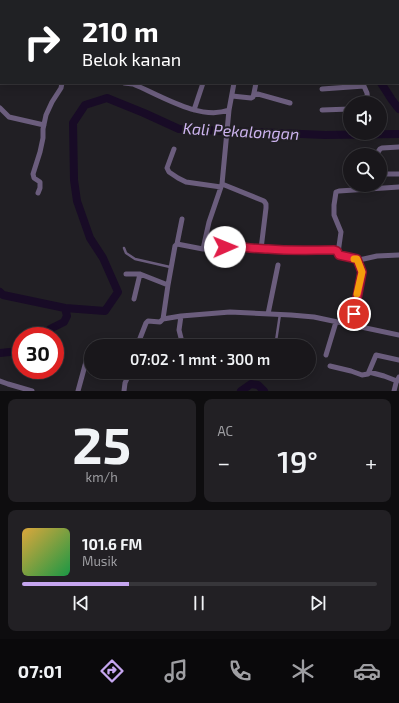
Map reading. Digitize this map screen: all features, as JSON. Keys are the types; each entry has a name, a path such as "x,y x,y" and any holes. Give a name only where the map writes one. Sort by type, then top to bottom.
{"street":[{"path":"38,193 40,182 34,178 34,174 43,138 46,115 62,84"},
{"path":"136,84 194,110 206,113 219,113 229,110"},
{"path":"194,110 203,84"},
{"path":"203,249 209,222 222,185 225,143 234,84"},
{"path":"232,96 253,97 256,84"},
{"path":"322,89 363,84 367,96"},
{"path":"254,93 290,103"},
{"path":"0,108 9,117 44,125"},
{"path":"322,110 343,109"},
{"path":"382,148 399,147"},
{"path":"174,149 167,168 169,172 178,178 186,182 222,185 264,201 266,208 261,249"},
{"path":"387,174 399,174"},
{"path":"338,254 341,235 334,215 336,192 399,187"},
{"path":"163,319 171,267 182,219"},
{"path":"177,244 203,249 234,246 298,251 334,250 337,251 340,256 361,260 378,256 399,255"},
{"path":"353,325 357,294 362,272 357,259"},
{"path":"268,314 278,265"},
{"path":"126,274 140,274 168,285"},
{"path":"134,299 140,274"},
{"path":"140,339 148,321 160,322 163,319 181,316 230,312 314,317 399,335"},
{"path":"181,316 179,330 181,339"},
{"path":"326,355 336,322"},
{"path":"330,366 362,375 368,374 376,355 399,360"},
{"path":"78,391 84,369"},
{"path":"369,372 398,379 394,391"},
{"path":"124,391 127,379"},
{"path":"0,381 32,391"}],"lane":[{"path":"124,248 126,253 135,259 171,267"},
{"path":"276,339 280,314"}],"waterway":[{"path":"382,84 399,109"},
{"name":"Kali Pekalongan","path":"0,292 3,295 65,308 105,311 118,292 103,258 90,238 77,201 74,180 73,123 85,105 107,98 179,129 325,135 399,134"},
{"path":"54,327 64,322 67,316 65,308"},
{"path":"0,353 12,352"},
{"path":"241,391 251,384 258,385 264,391"}],"slow traffic":[{"path":"354,259 357,259 362,272 357,294"}],"route":[{"path":"225,247 234,246 298,251 334,250 337,251 339,255 357,259 362,272 354,314"}]}
